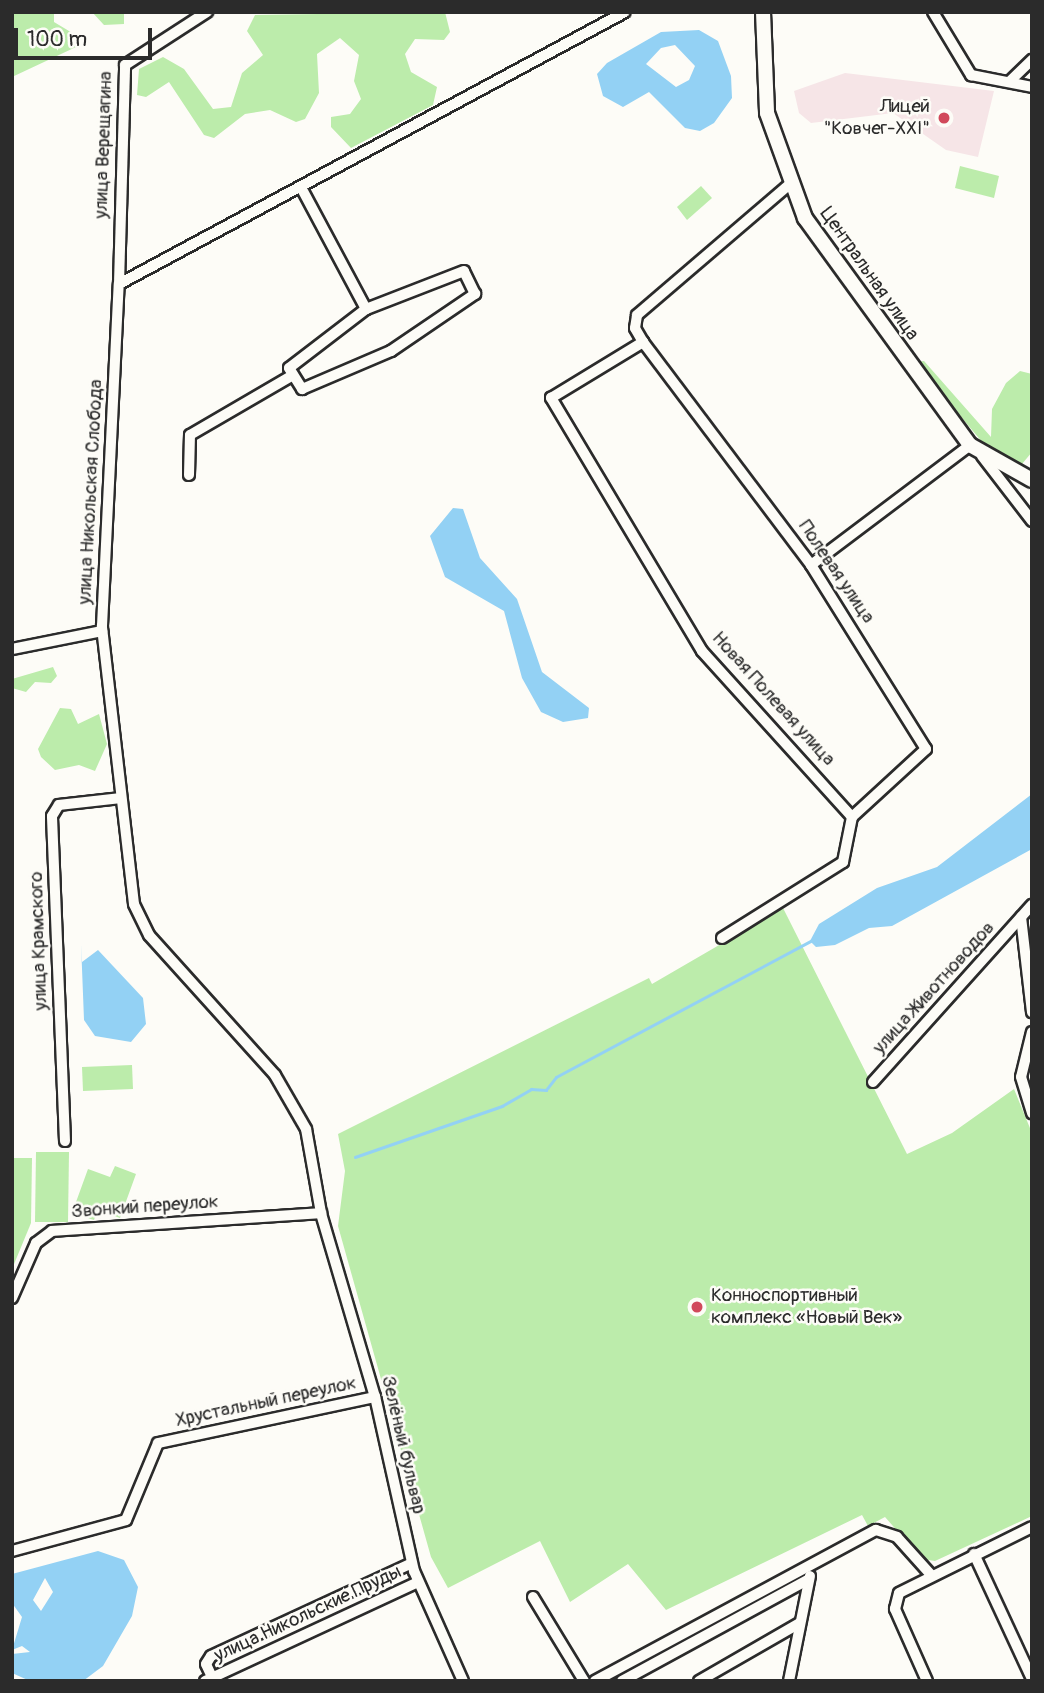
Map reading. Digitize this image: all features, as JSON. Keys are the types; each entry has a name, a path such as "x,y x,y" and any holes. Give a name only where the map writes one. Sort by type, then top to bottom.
{"street":[{"name":"улица Верещагина","path":"119,284 125,65 208,12"},
{"path":"119,284 303,191 625,12"},
{"name":"Центральная улица","path":"763,12 761,84 790,184 838,270 970,445 982,456 1032,521"},
{"path":"933,12 971,75 1032,88"},
{"path":"1009,82 1032,60"},
{"path":"643,342 635,328 637,315 790,184"},
{"path":"303,191 366,309"},
{"path":"464,271 475,294 391,351 302,389 289,368 366,309 464,271"},
{"name":"улица Никольская Слобода","path":"119,284 103,631 121,798 138,916 285,1091 313,1149 321,1213"},
{"name":"Новая Полевая улица","path":"643,342 554,394 551,406 702,651 852,817"},
{"name":"Полевая улица","path":"643,342 811,565 926,749 852,817"},
{"path":"189,475 190,435 293,375"},
{"path":"811,565 970,445"},
{"path":"982,456 1032,480"},
{"path":"12,649 103,631"},
{"name":"улица Крамского","path":"65,1141 52,816 59,805 121,798"},
{"path":"722,938 843,862 852,817"},
{"name":"улица Животноводов","path":"873,1082 1032,905"},
{"name":"улица Животноводов","path":"1021,917 1032,1012"},
{"path":"1032,1032 1021,1077 1032,1113"},
{"name":"Звонкий переулок","path":"12,1298 36,1243 52,1231 321,1213"},
{"name":"Зелёный бульвар","path":"321,1213 375,1397 418,1583 463,1681"},
{"name":"Хрустальный переулок","path":"12,1551 129,1518 158,1443 375,1397"},
{"path":"928,1681 895,1609 899,1593 1032,1527"},
{"path":"594,1681 867,1533 888,1531 932,1576"},
{"path":"974,1554 1032,1679"},
{"name":"улица Никольские Пруды","path":"412,1563 211,1656 206,1664 208,1679 418,1583"},
{"path":"787,1679 812,1563"},
{"path":"622,1681 809,1579"},
{"path":"533,1597 584,1681"},
{"path":"699,1681 800,1623"}],"shaded area":[{"name":"Лицей \"Ковчег-XXI\"","path":"845,73 994,91 978,157 946,150 893,113 811,123 799,113 794,91"}],"green space":[{"path":"12,12 54,12 54,22 79,37 76,47 12,77"},
{"path":"92,12 124,12 124,24 104,25"},
{"path":"445,12 450,32 444,40 415,39 405,54 411,72 437,87 433,105 351,148 331,127 331,117 350,114 361,99 354,81 359,55 340,38 317,54 319,93 305,119 296,122 270,110 245,114 214,138 204,135 169,82 146,97 137,95 139,69 163,57 184,69 213,109 231,107 242,73 263,55 247,31 255,15"},
{"path":"960,166 999,176 994,198 955,188"},
{"path":"701,186 712,198 687,220 677,207"},
{"path":"924,361 991,437 992,409 1006,383 1020,371 1032,374 1032,452 1022,464 988,449 915,362"},
{"path":"53,667 57,676 51,683 35,682 26,692 12,688 12,679"},
{"path":"60,708 71,709 78,724 99,714 107,744 95,771 79,765 55,770 41,757 38,749"},
{"name":"Конноспортивный комплекс «Новый Век»","path":"783,908 907,1154 952,1133 1014,1089 1032,1133 1032,1516 935,1561 922,1559 885,1517 868,1526 862,1515 666,1610 628,1564 570,1602 540,1541 448,1588 431,1557 338,1226 345,1171 338,1134 649,978 652,984"},
{"path":"132,1065 133,1089 83,1091 82,1067"},
{"path":"36,1152 69,1152 68,1222 35,1222"},
{"path":"12,1158 32,1158 31,1223 12,1269"},
{"path":"115,1166 136,1174 120,1218 98,1210 94,1220 72,1213 88,1169 110,1177"}],"water":[{"path":"699,30 718,41 731,76 732,98 714,123 700,131 685,128 649,92 623,107 603,96 597,74 607,63 661,32","holes":["675,45 695,66 689,80 676,87 646,64 661,48"]},
{"path":"453,508 463,509 480,558 517,599 542,672 589,708 588,718 563,722 541,712 522,678 504,611 445,577 430,536"},
{"path":"1032,794 1032,849 892,926 869,928 835,945 816,947 810,941 819,924 877,888 937,867"},
{"path":"81,943 82,962 98,950 143,998 146,1024 131,1042 95,1036 84,1020"},
{"path":"98,1551 124,1560 138,1587 132,1616 103,1666 83,1681 30,1681 12,1673 12,1654 30,1652 22,1646 12,1650 22,1617 12,1603 12,1574","holes":["45,1578 53,1592 41,1611 33,1600"]}],"waterway":[{"path":"355,1157 502,1106 531,1089 546,1090 556,1077 813,940"}],"place":[{"name":"Лицей \"Ковчег-XXI\"","path":"944,118"},
{"name":"Конноспортивный комплекс «Новый Век»","path":"697,1307"}]}
